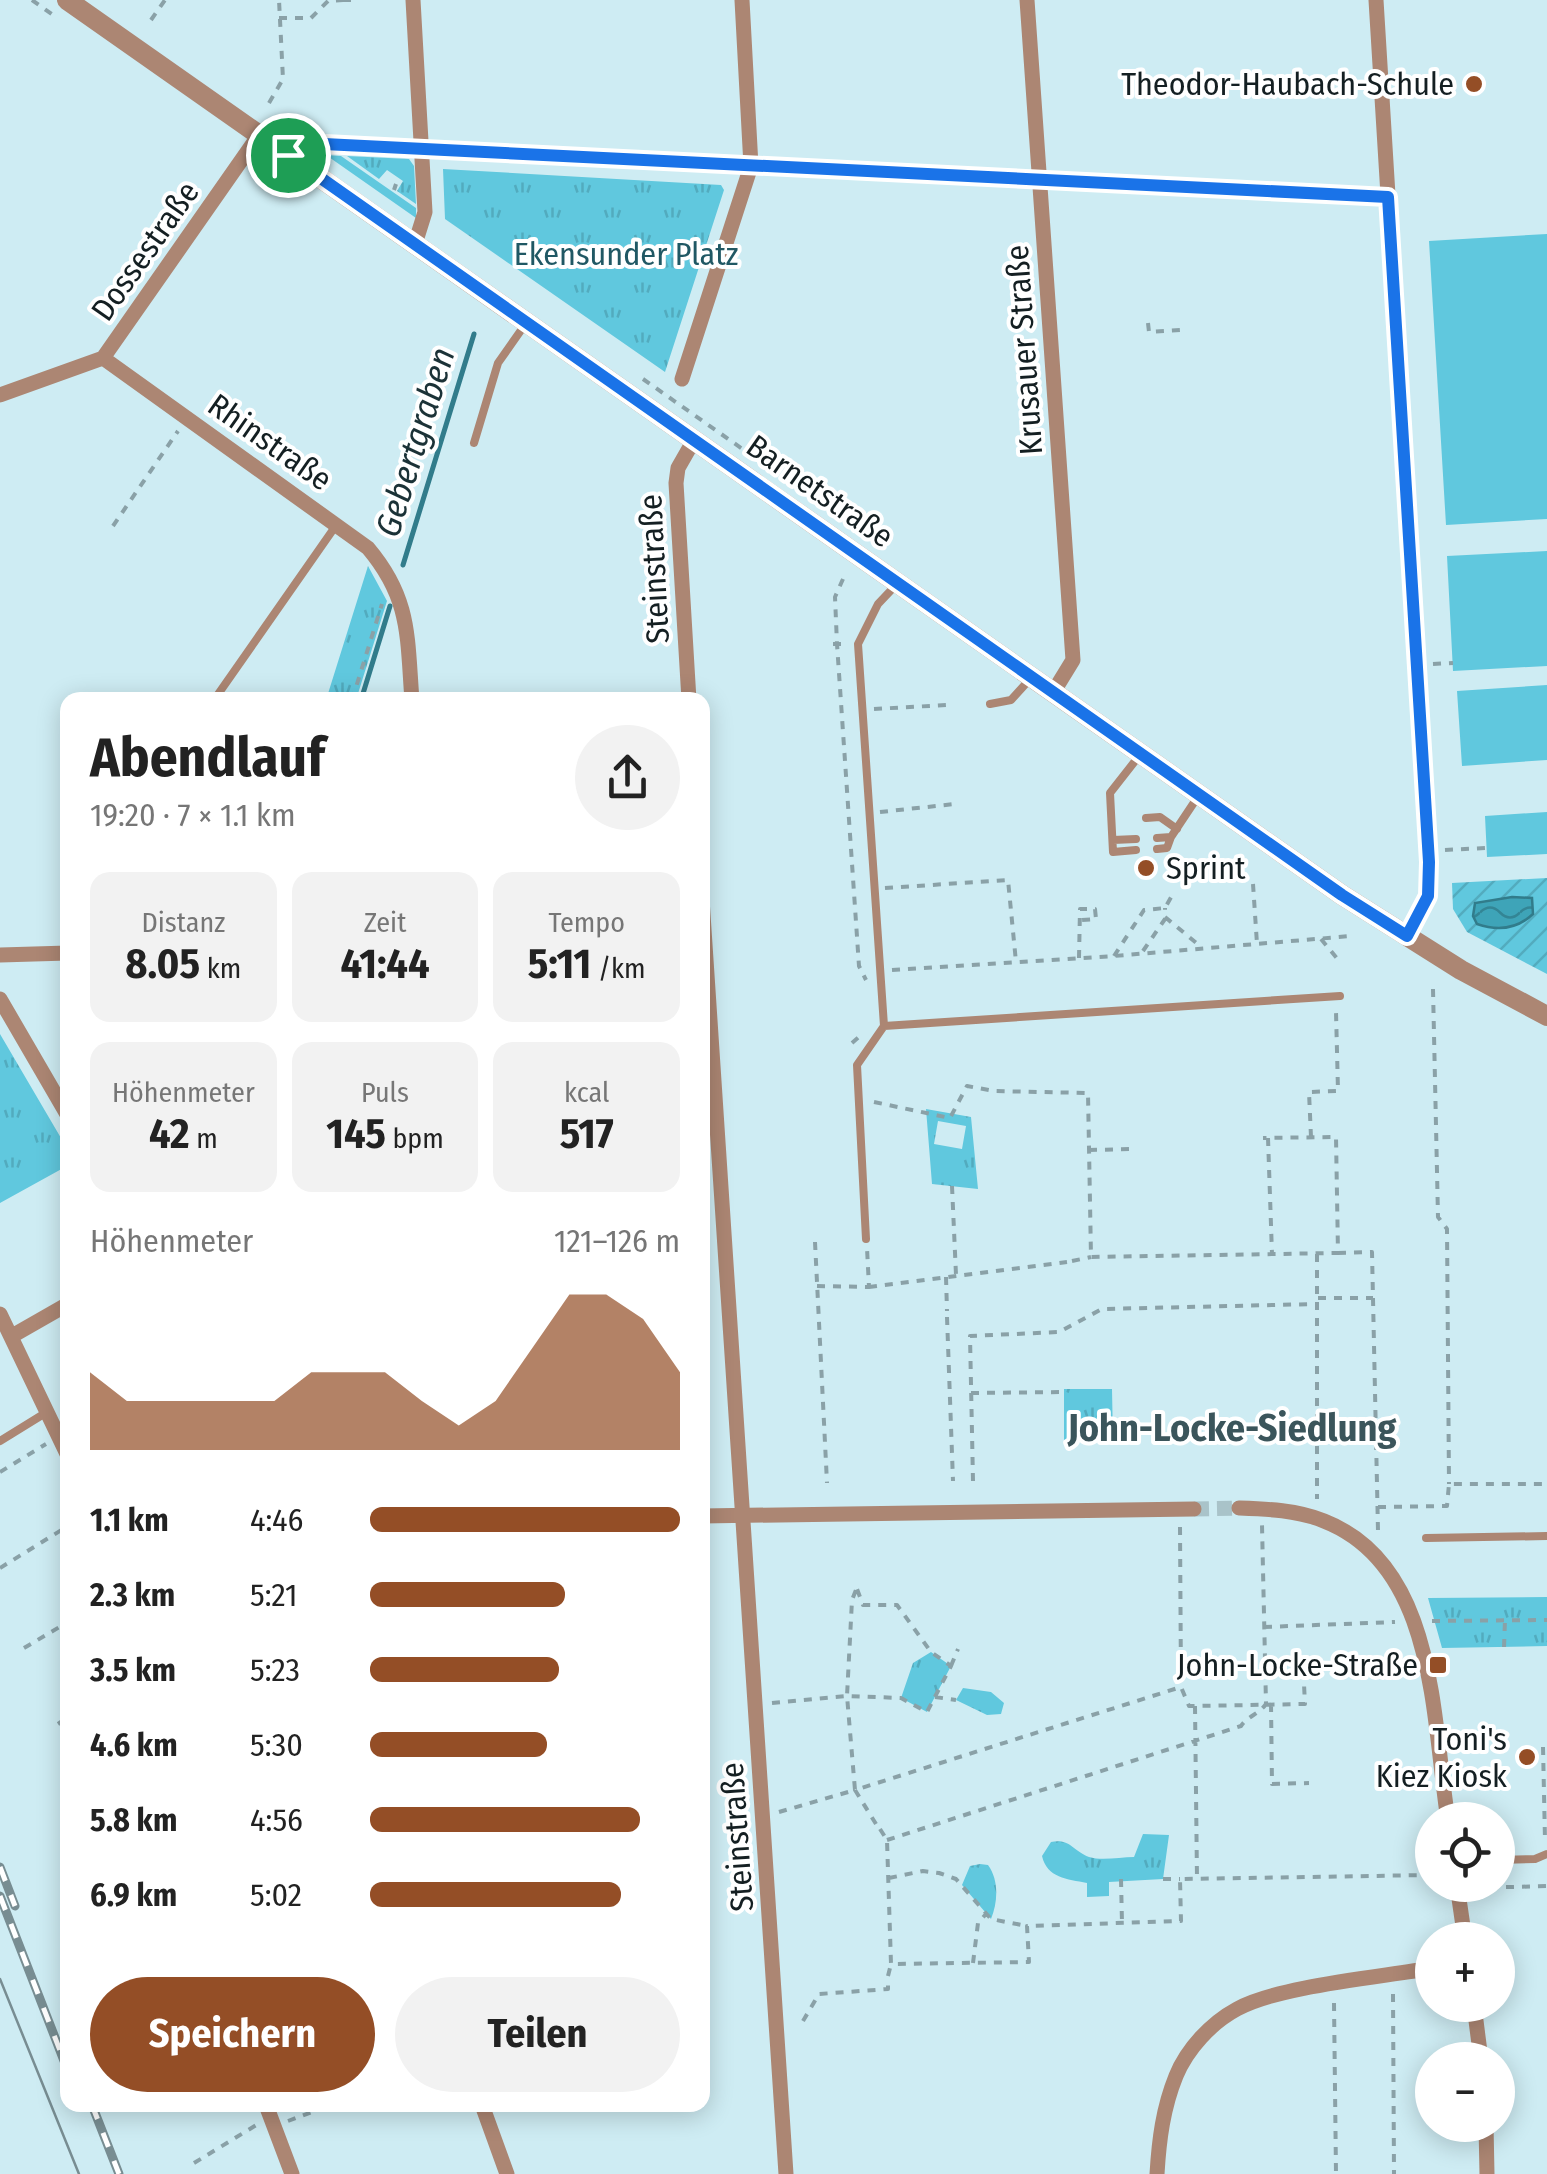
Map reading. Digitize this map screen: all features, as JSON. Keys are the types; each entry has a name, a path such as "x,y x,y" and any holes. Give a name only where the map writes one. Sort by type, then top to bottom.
{"street":[{"name":"Barnetstraße","path":"68,0 1342,895 1461,970 1547,1016"},
{"path":"413,0 425,212 414,244"},
{"path":"682,386 751,166 742,0"},
{"name":"Krusauer Straße","path":"1027,0 1073,660 1054,692"},
{"path":"1376,0 1429,862 1428,896 1407,936"},
{"name":"Dossestraße","path":"0,395 103,358 259,135"},
{"path":"288,155 304,143 1388,197"},
{"name":"Rhinstraße","path":"103,358 368,548 398,591 407,636 411,692"},
{"name":"Steinstraße","path":"689,692 676,483 678,468 694,440"},
{"path":"0,955 60,953"},
{"path":"0,998 60,1102"},
{"name":"Steinstraße","path":"710,1013 786,2174"},
{"path":"710,1157 720,1156"},
{"path":"12,1336 60,1309"},
{"path":"0,1314 60,1440"},
{"path":"1240,1508 1271,1509 1323,1520 1364,1544 1390,1573 1409,1606 1422,1646 1445,1802"},
{"path":"710,1516 1194,1509"},
{"path":"1156,2174 1161,2124 1176,2074 1199,2039 1238,2009 1282,1994 1415,1971"},
{"path":"485,2112 507,2174"},
{"path":"270,2116 292,2174"},
{"path":"1487,2142 1488,2174"}],"lane":[{"path":"474,443 498,363 526,322"},
{"path":"220,692 336,524"},
{"path":"866,1239 858,1065 884,1026 858,644 878,604 898,582"},
{"path":"990,704 1011,700 1032,676"},
{"path":"1136,850 1114,852 1110,792 1141,752"},
{"path":"1157,849 1166,848 1200,793"},
{"path":"1112,818 1125,818"},
{"path":"1146,818 1160,818 1174,833"},
{"path":"1157,838 1174,833"},
{"path":"1113,840 1136,839"},
{"path":"884,1026 1340,996"},
{"path":"0,1440 47,1412"},
{"path":"1426,1538 1547,1536"},
{"path":"1515,1860 1546,1855"}],"path":[{"path":"151,20 165,0"},
{"path":"270,103 283,79 279,0"},
{"path":"279,18 311,18 328,1 353,0"},
{"path":"1148,323 1149,332 1180,330"},
{"path":"679,402 682,386"},
{"path":"112,526 180,427"},
{"path":"842,580 835,598 841,704 859,966 869,985"},
{"path":"355,692 386,593"},
{"path":"1433,664 1452,663"},
{"path":"864,710 947,706"},
{"path":"871,813 954,804"},
{"path":"1445,850 1487,848"},
{"path":"875,888 1008,880 1016,962"},
{"path":"1253,884 1257,944"},
{"path":"1143,952 1165,917 1165,908 1174,892"},
{"path":"1114,956 1144,910 1165,908"},
{"path":"1165,917 1202,948"},
{"path":"1080,958 1081,920"},
{"path":"880,970 1351,936"},
{"path":"1321,939 1340,962"},
{"path":"1378,1507 1448,1506 1446,1228 1438,1217 1433,989"},
{"path":"1310,1137 1310,1092 1338,1092 1336,1012"},
{"path":"852,1043 870,1026"},
{"path":"859,1099 950,1118 968,1086 994,1092 1088,1093 1091,1257"},
{"path":"1272,1254 1266,1138 1310,1137 1336,1137 1338,1253"},
{"path":"1089,1150 1133,1150"},
{"path":"952,1186 956,1275"},
{"path":"866,1239 868,1287"},
{"path":"815,1242 827,1483"},
{"path":"817,1286 868,1287 1091,1257 1372,1252 1378,1531"},
{"path":"1317,1253 1317,1499"},
{"path":"946,1276 953,1481"},
{"path":"973,1481 970,1336 1059,1332 1102,1309 1373,1298"},
{"path":"972,1393 1064,1392"},
{"path":"0,1472 58,1436"},
{"path":"1448,1484 1547,1484"},
{"path":"1180,1524 1181,1687 1189,1706 1304,1704 1304,1684"},
{"path":"1262,1524 1272,1784 1309,1783"},
{"path":"0,1568 60,1531"},
{"path":"803,2021 819,1994 888,1989 891,1964 887,1840 855,1790 847,1696 852,1600 856,1589 862,1605 897,1605 931,1652 951,1666"},
{"path":"1504,1647 1505,1620"},
{"path":"1430,1621 1547,1620"},
{"path":"1264,1626 1397,1622"},
{"path":"24,1648 60,1627"},
{"path":"772,1703 847,1696 901,1698 927,1712 958,1649"},
{"path":"779,1812 1181,1687"},
{"path":"935,1697 956,1700"},
{"path":"887,1840 1241,1726 1268,1704"},
{"path":"1195,1706 1196,1879"},
{"path":"1542,1747 1546,1855"},
{"path":"888,1878 924,1871 956,1879 991,1920 1027,1926 1181,1921 1180,1879"},
{"path":"1162,1879 1415,1875"},
{"path":"1121,1880 1122,1923"},
{"path":"1515,1886 1547,1886"},
{"path":"972,1962 978,1923 986,1914"},
{"path":"891,1964 1029,1962 1027,1926"},
{"path":"1393,1994 1394,2174"},
{"path":"1334,2003 1336,2174"},
{"path":"194,2163 270,2116"}],"green space":[{"path":"326,155 341,156 416,208 416,218"},
{"path":"347,156 409,159 414,166 416,204 397,191 403,181 387,170 379,179"},
{"name":"Ekensunder Platz","path":"443,169 721,185 724,190 665,372 445,219"},
{"path":"1547,234 1547,519 1446,525 1429,241"},
{"path":"1547,551 1547,666 1453,671 1447,556"},
{"path":"368,566 387,601 359,692 329,692"},
{"path":"1547,685 1547,760 1462,766 1457,691"},
{"path":"1547,812 1547,854 1487,857 1485,816"},
{"path":"1547,878 1547,974 1467,932 1453,909 1452,883"},
{"path":"0,1034 60,1136 60,1170 0,1203"},
{"path":"926,1109 971,1117 978,1189 932,1184","holes":["938,1121 966,1126 962,1149 934,1144"]},
{"path":"1064,1389 1112,1389 1113,1440 1064,1441"},
{"path":"1547,1597 1547,1646 1442,1648 1428,1598"},
{"path":"931,1652 951,1666 927,1712 901,1698 913,1663"},
{"path":"963,1688 991,1692 1004,1703 1001,1714 987,1715 956,1700"},
{"path":"1143,1834 1169,1835 1163,1879 1109,1882 1109,1896 1087,1897 1087,1883 1053,1873 1042,1856 1051,1842 1057,1841 1094,1858 1134,1857"},
{"path":"988,1865 996,1884 991,1919 962,1885 970,1866"}],"water":[{"path":"1532,898 1533,914 1506,927 1477,924 1473,916 1475,903"}],"waterway":[{"name":"Gebertgraben","path":"403,565 474,334"},
{"name":"Gebertgraben","path":"363,692 390,606"}],"tunnel":[{"path":"1194,1509 1239,1508"}],"tram line":[{"path":"0,1979 79,2174"}],"railway":[{"path":"0,1867 15,1906"},
{"path":"0,1896 60,2050"},
{"path":"95,2112 119,2174"}],"place":[{"name":"Theodor-Haubach-Schule","path":"1474,84"},
{"name":"Sprint","path":"1146,868"},
{"name":"John-Locke-Straße","path":"1438,1665"},
{"name":"Toni's Kiez Kiosk","path":"1527,1757"}],"district":[{"name":"John-Locke-Siedlung","path":"1232,1428"}],"route":[{"path":"304,143 1388,197 1429,862 1428,896 1407,936 1342,895 288,155 304,143"}]}
